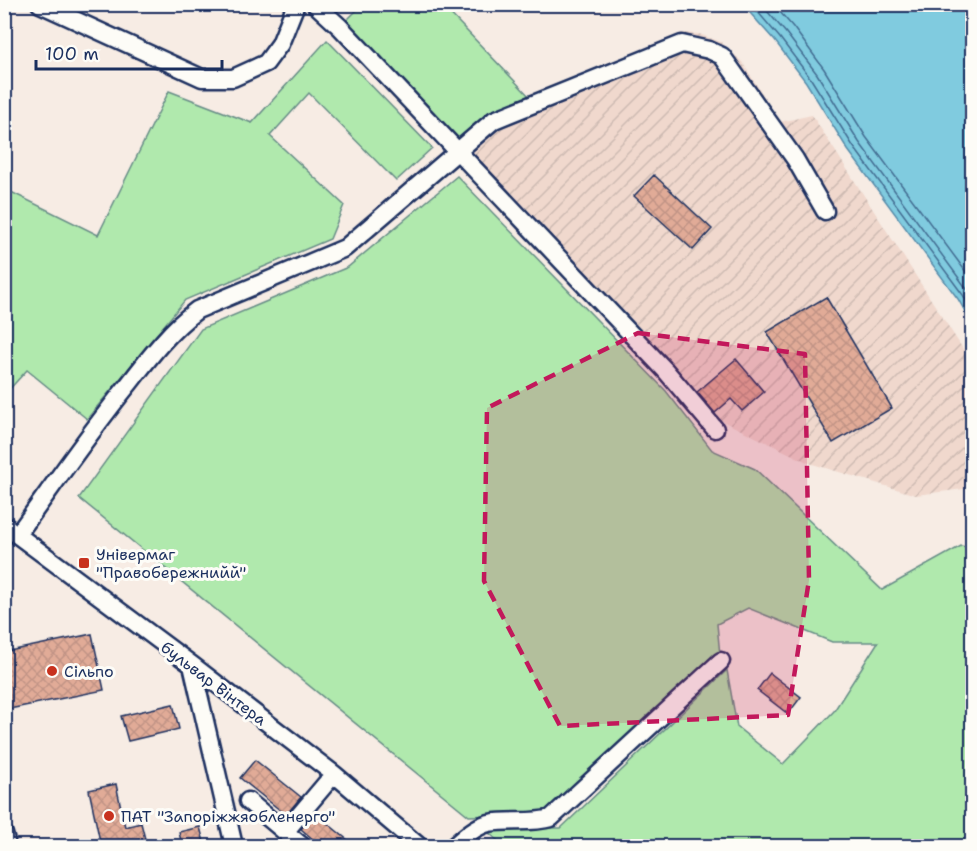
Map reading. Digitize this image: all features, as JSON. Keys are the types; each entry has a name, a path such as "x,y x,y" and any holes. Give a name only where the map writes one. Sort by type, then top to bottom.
{"street":[{"path":"40,4 202,78 233,78 266,63 280,44 296,4"},
{"path":"315,4 340,27 665,370 715,429"},
{"path":"11,530 149,357 182,321 197,310 345,248 494,120 682,44 709,50 722,56 795,159 825,210"},
{"name":"бульвар Вінтера","path":"11,530 333,774 419,846"},
{"path":"454,846 476,828 490,823 542,821 551,818 722,661"},
{"path":"192,665 234,846"},
{"path":"285,832 333,774"},
{"path":"249,801 302,846"},
{"path":"4,834 7,846"}],"highlighted area":[{"path":"638,333 805,354 809,580 788,715 560,726 484,581 487,408"}],"shaded area":[{"path":"682,33 699,34 721,42 742,62 780,122 812,115 972,363 972,488 916,495 809,463 712,416 596,285 459,142 489,116"}],"green space":[{"path":"362,5 442,5 531,98 459,142 344,23"},
{"path":"327,40 432,148 396,181 309,93 270,136 344,205 330,239 185,300 87,419 27,370 5,394 5,189 98,235 169,91 252,123"},
{"path":"457,176 666,391 712,450 755,469 882,590 961,546 972,548 972,846 504,846 489,833 500,828 561,828 727,670 737,727 783,764 834,711 878,642 832,642 748,608 717,624 720,655 551,813 469,816 79,498 201,329 348,267"}],"water":[{"path":"743,5 972,5 972,324 958,299 848,150 806,82 775,41"}],"building":[{"path":"654,175 712,229 693,250 634,196"},
{"path":"826,297 892,408 833,443 767,332"},
{"path":"736,359 764,392 742,411 731,399 715,413 697,392"},
{"name":"Сільпо","path":"92,634 104,690 4,710 4,652"},
{"path":"770,673 801,697 788,714 757,690"},
{"path":"173,704 179,729 128,741 121,716"},
{"path":"255,760 301,797 286,815 240,778"},
{"path":"116,784 125,827 141,823 145,839 101,846 89,790"},
{"path":"315,813 355,846 321,846 301,829"},
{"path":"200,827 205,846 182,846 179,832"}],"place":[{"name":"Універмаг \"Правобережнийй\"","path":"84,563"},
{"name":"Сільпо","path":"52,671"},
{"name":"ПАТ \"Запоріжжяобленерго\"","path":"109,816"}]}
